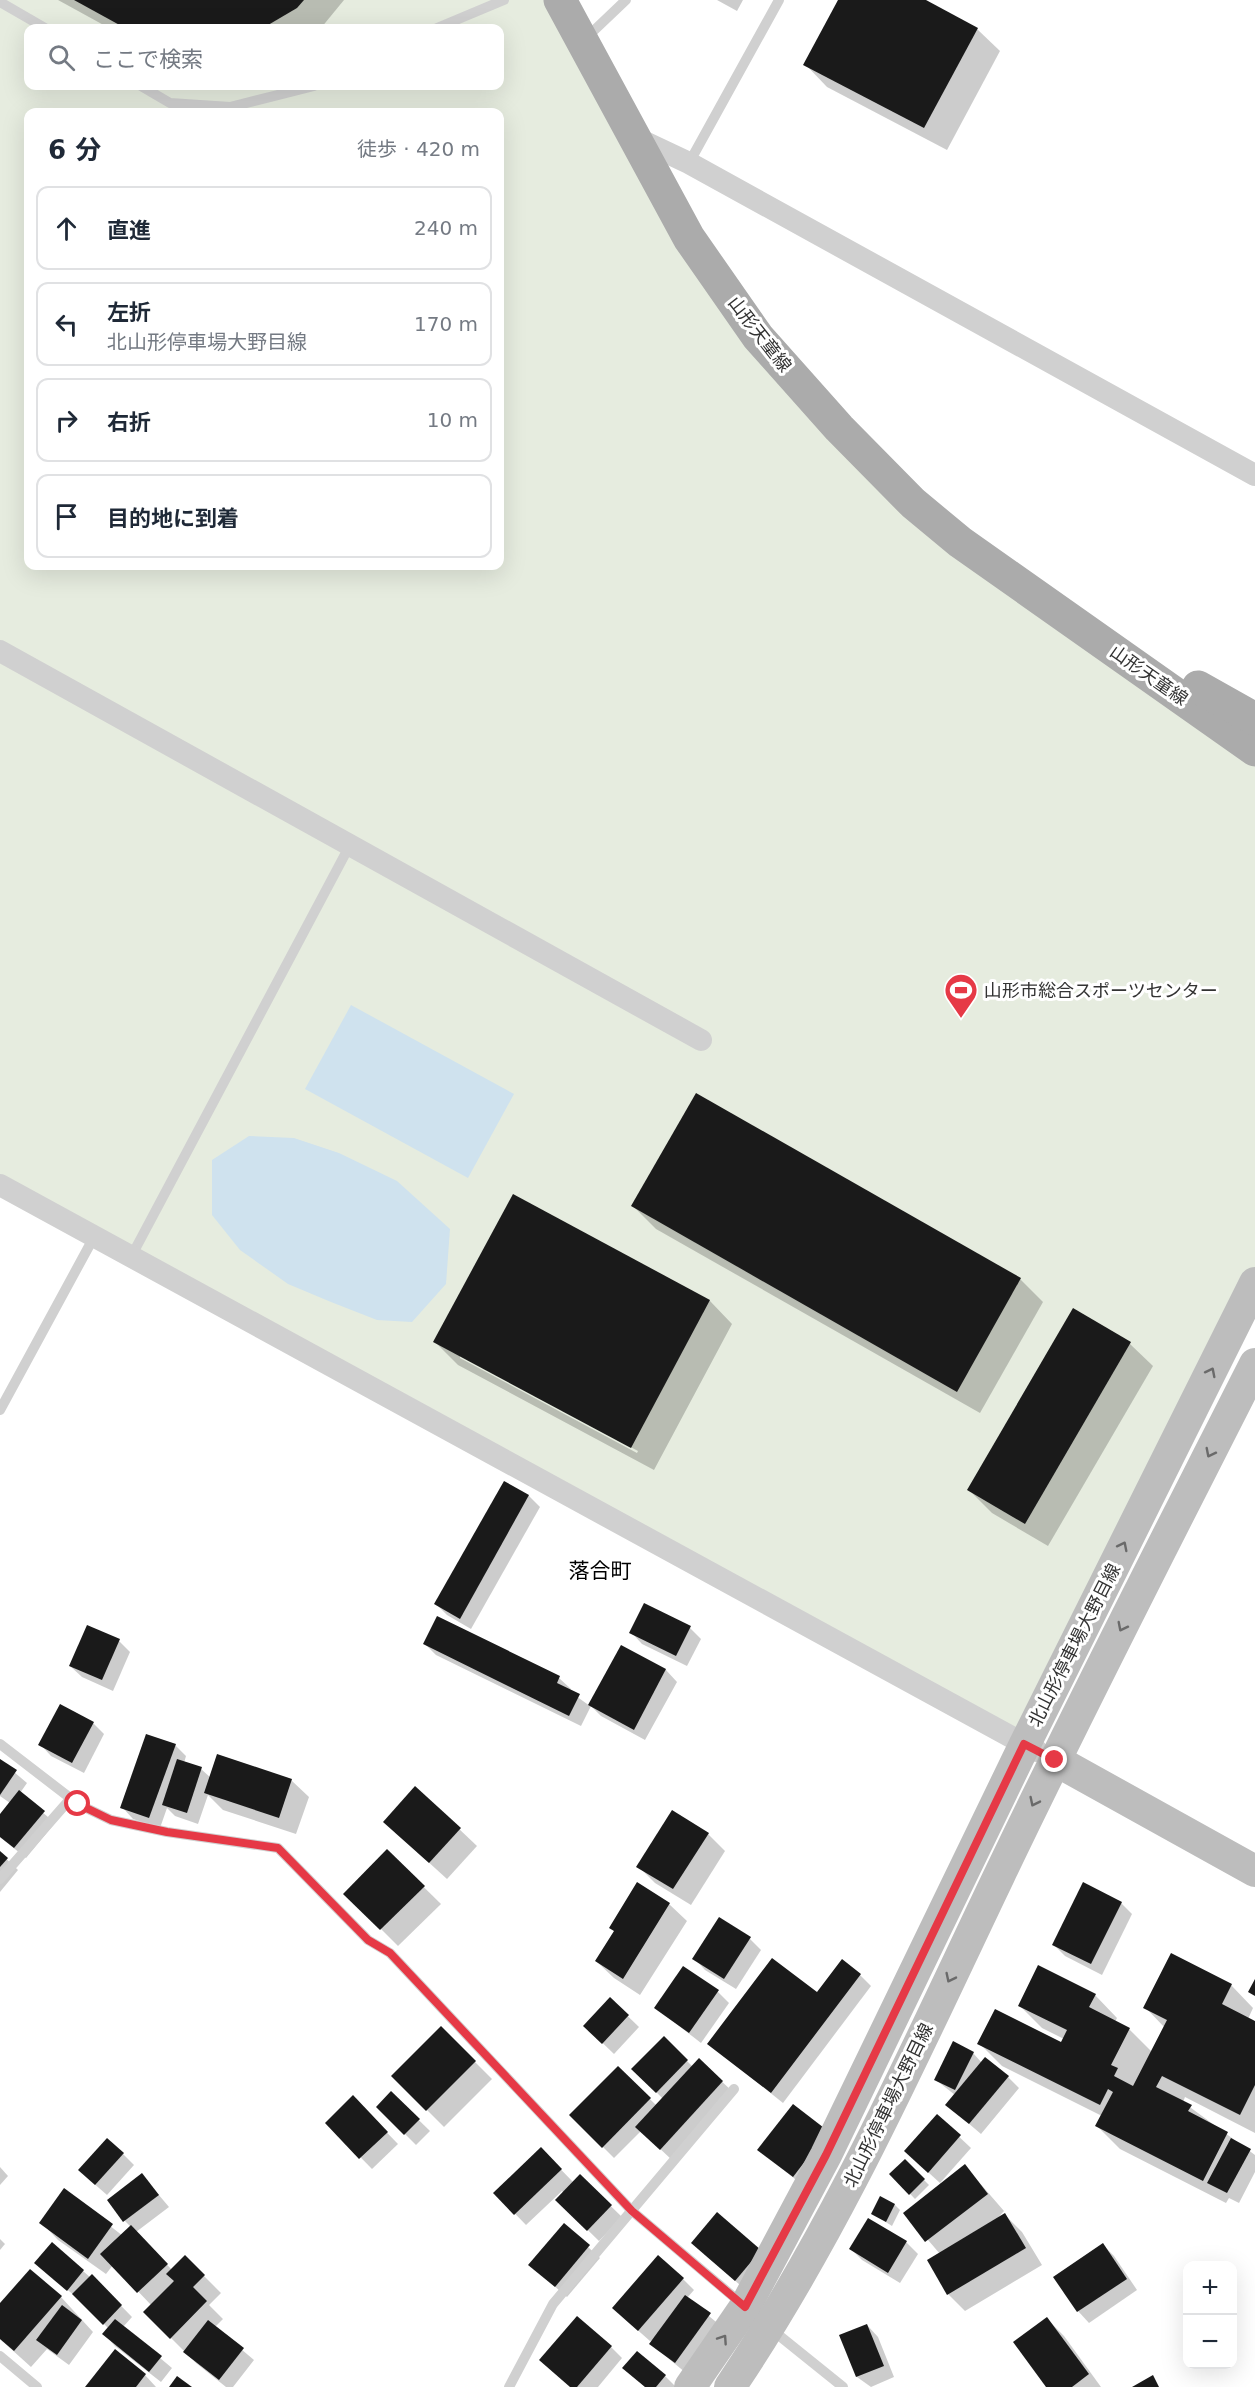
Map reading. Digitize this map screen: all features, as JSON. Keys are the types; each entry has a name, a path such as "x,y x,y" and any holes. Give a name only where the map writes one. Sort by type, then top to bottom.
{"main road":[{"name":"山形天童線","path":"560,0 689,238 758,337 831,420 913,504 960,542 1255,750"},
{"name":"山形天童線","path":"1042,599 1255,719"},
{"name":"北山形停車場大野目線","path":"690,2387 745,2307 826,2155 1024,1744 1255,1283"},
{"name":"北山形停車場大野目線","path":"730,2387 770,2328 868,2150 1055,1760 1255,1364"},
{"path":"1055,1760 1255,1871"}],"street":[{"path":"636,138 689,163 1255,475"},
{"path":"0,651 701,1040"},
{"path":"0,1185 1055,1760"}],"lane":[{"path":"447,24 504,0"},
{"path":"583,41 626,0"},
{"path":"689,163 779,0"},
{"path":"0,2 38,24"},
{"path":"148,90 170,103 230,107 298,90"},
{"path":"131,1257 350,845"},
{"path":"0,1410 94,1237"},
{"path":"0,1744 71,1798 111,1820 167,1832 278,1848 368,1940 390,1953 632,2211 745,2307"},
{"path":"0,1879 71,1798"},
{"path":"509,2387 553,2304 734,2089"},
{"path":"770,2328 843,2387"},
{"path":"0,2356 37,2387"}],"shaded area":[{"name":"山形市総合スポーツセンター","path":"0,0 560,0 636,138 839,428 1255,750 1255,1283 1025,1744 0,1185"}],"water":[{"path":"351,1005 514,1094 468,1178 305,1089"},
{"path":"249,1136 294,1138 339,1153 397,1181 450,1229 446,1284 412,1322 377,1320 288,1284 240,1250 212,1215 212,1160"}],"building":[{"path":"74,0 304,0 297,8 270,24 118,24"},
{"path":"838,0 926,0 978,28 924,128 803,65"},
{"path":"696,1093 1021,1278 957,1392 631,1206"},
{"path":"513,1194 710,1300 631,1448 433,1342"},
{"path":"1073,1308 1131,1342 1025,1524 967,1490"},
{"path":"504,1481 529,1495 460,1619 434,1604"},
{"path":"644,1603 691,1626 676,1656 629,1633"},
{"path":"437,1616 560,1676 557,1683 580,1694 569,1716 423,1644"},
{"path":"87,1625 120,1639 102,1680 69,1666"},
{"path":"621,1645 666,1669 634,1730 588,1705"},
{"path":"60,1704 94,1722 72,1763 38,1745"},
{"path":"146,1734 176,1744 149,1818 120,1808"},
{"path":"217,1754 292,1779 279,1818 204,1793"},
{"path":"0,1759 17,1770 0,1795"},
{"path":"177,1759 202,1767 187,1813 162,1805"},
{"path":"415,1786 461,1828 429,1863 383,1822"},
{"path":"19,1790 45,1811 14,1848 0,1837 0,1814"},
{"path":"672,1810 709,1833 673,1889 636,1867"},
{"path":"387,1849 425,1886 380,1930 343,1894"},
{"path":"0,1851 8,1858 0,1867"},
{"path":"637,1882 670,1903 623,1979 595,1961 614,1931 609,1928"},
{"path":"1083,1882 1122,1902 1091,1964 1052,1945"},
{"path":"719,1917 751,1937 724,1979 692,1959"},
{"path":"1171,1953 1232,1984 1222,2004 1255,2021 1255,2085 1240,2115 1162,2076 1156,2087 1192,2105 1188,2111 1228,2132 1203,2181 1095,2126 1113,2092 1108,2089 1100,2105 977,2044 995,2009 1061,2042 1067,2030 1018,2006 1038,1965 1096,1994 1089,2007 1130,2028 1111,2065 1118,2068 1114,2076 1133,2086 1167,2020 1143,2008"},
{"path":"772,1958 817,1992 842,1959 861,1974 771,2093 707,2044"},
{"path":"683,1966 719,1990 689,2033 654,2008"},
{"path":"1255,1979 1255,1996 1248,1992"},
{"path":"610,1997 629,2015 602,2044 583,2026"},
{"path":"441,2026 476,2061 426,2111 391,2076"},
{"path":"664,2036 688,2060 656,2093 631,2069"},
{"path":"953,2041 974,2052 955,2090 934,2080"},
{"path":"985,2057 1009,2076 969,2124 945,2105"},
{"path":"699,2058 723,2081 660,2150 635,2127"},
{"path":"618,2066 651,2098 602,2148 569,2115"},
{"path":"391,2091 420,2119 404,2135 376,2107"},
{"path":"353,2095 388,2132 359,2159 325,2123"},
{"path":"793,2104 828,2131 793,2177 757,2150"},
{"path":"937,2114 961,2135 928,2173 904,2151"},
{"path":"107,2138 124,2153 95,2185 78,2170"},
{"path":"1231,2138 1251,2149 1227,2193 1207,2183"},
{"path":"541,2147 562,2169 514,2215 493,2193"},
{"path":"905,2159 925,2179 909,2195 889,2174"},
{"path":"965,2164 988,2194 925,2242 903,2213"},
{"path":"142,2173 159,2195 123,2222 107,2200"},
{"path":"580,2174 612,2205 587,2231 555,2200"},
{"path":"64,2188 113,2224 88,2259 39,2223"},
{"path":"880,2196 895,2204 886,2222 871,2214"},
{"path":"717,2212 761,2250 735,2281 691,2243"},
{"path":"1005,2213 1026,2248 947,2295 927,2260"},
{"path":"868,2218 907,2241 888,2273 849,2249"},
{"path":"564,2223 590,2245 555,2287 528,2265"},
{"path":"131,2225 168,2264 137,2293 100,2254"},
{"path":"52,2242 84,2270 67,2291 34,2263"},
{"path":"1103,2243 1127,2279 1077,2312 1053,2277"},
{"path":"185,2255 205,2275 193,2287 207,2301 170,2339 143,2312 174,2281 166,2274"},
{"path":"658,2255 684,2278 638,2331 612,2308"},
{"path":"30,2269 62,2296 14,2351 0,2339 0,2303"},
{"path":"92,2274 122,2305 103,2325 72,2294"},
{"path":"685,2295 711,2313 675,2363 649,2344"},
{"path":"62,2305 82,2320 57,2355 36,2340"},
{"path":"577,2316 612,2346 577,2387 570,2387 539,2360"},
{"path":"1047,2317 1089,2374 1072,2387 1046,2387 1013,2342"},
{"path":"115,2319 162,2356 149,2372 102,2334"},
{"path":"208,2320 244,2348 219,2380 183,2352"},
{"path":"867,2324 884,2366 856,2377 839,2335"},
{"path":"115,2349 146,2374 136,2387 85,2387"},
{"path":"637,2351 666,2375 656,2387 645,2387 622,2368"},
{"path":"1153,2375 1159,2387 1132,2387"},
{"path":"177,2376 192,2387 169,2387"}],"place":[{"name":"山形市総合スポーツセンター","path":"961,1019"}],"district":[{"name":"落合町","path":"600,1571"}],"route":[{"path":"78,1804 111,1820 167,1832 278,1848 368,1940 390,1953 632,2211 745,2307 826,2155 1024,1744 1055,1760"}]}
